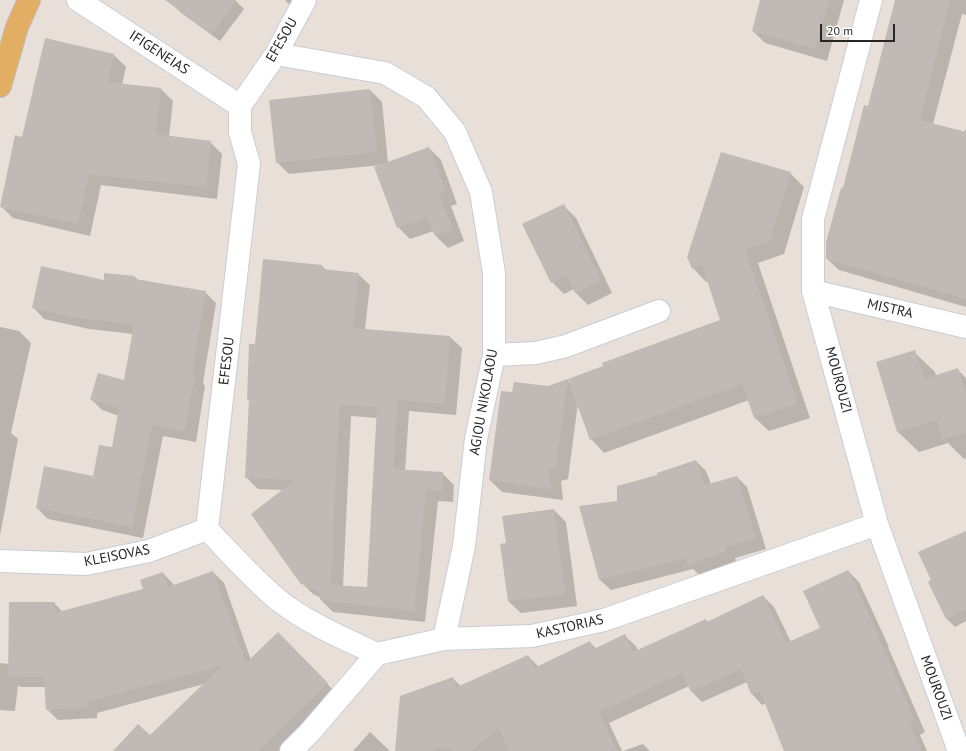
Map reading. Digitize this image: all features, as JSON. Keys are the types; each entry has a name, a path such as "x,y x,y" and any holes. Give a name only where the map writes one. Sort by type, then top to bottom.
{"main road":[{"path":"0,86 17,27 29,0"}],"street":[{"name":"IFIGENEIAS","path":"78,0 240,106"},
{"name":"EFESOU","path":"207,529 249,164 240,132 240,106 276,54 306,0"},
{"name":"MOUROUZI","path":"871,0 813,219 813,291 877,524 959,751"},
{"name":"AGIOU NIKOLAOU","path":"276,54 385,72 426,97 455,132 481,192 494,273 494,355 476,439 464,546 444,639"},
{"name":"MISTRA","path":"813,291 966,327"},
{"path":"494,355 536,353 566,346 659,311"},
{"name":"KASTORIAS","path":"377,654 444,639 532,636 604,620 877,524"},
{"path":"207,529 246,570 278,599 310,621 377,654 292,751"},
{"name":"KLEISOVAS","path":"0,561 86,564 150,550 207,529"}],"building":[{"path":"165,0 236,0 212,34"},
{"path":"760,0 829,0 815,49 752,31"},
{"path":"895,0 950,0 920,120 966,132 966,299 826,259 826,242 841,188 843,188 864,105 868,106"},
{"path":"45,38 114,54 108,82 161,88 156,134 211,141 206,187 89,174 78,224 0,207 15,135 22,137"},
{"path":"370,89 377,152 276,163 269,100"},
{"path":"429,147 446,192 439,194 453,229 435,236 427,217 397,228 374,167"},
{"path":"721,152 791,172 770,241 745,250 798,404 754,418 742,384 590,440 568,379 603,366 602,363 720,320 702,265 692,269 687,257"},
{"path":"564,204 601,280 575,293 566,275 551,283 522,224"},
{"path":"263,259 322,265 322,269 359,273 353,328 450,336 445,404 397,400 393,469 443,472 442,491 426,490 414,611 320,600 320,593 300,583 251,514 295,480 245,478 249,400 247,400 249,344 255,344","holes":["339,405 377,407 367,587 331,585"]},
{"path":"41,266 104,280 104,273 135,276 135,279 206,291 192,373 195,374 185,431 152,425 132,527 36,508 44,466 93,476 99,445 112,447 119,408 90,400 98,373 124,380 134,324 77,318 32,308"},
{"path":"915,350 924,379 958,368 966,395 966,432 942,439 937,420 897,432 876,362"},
{"path":"568,379 556,467 549,469 552,489 489,480 501,391 512,392 514,382 548,386"},
{"path":"696,460 705,485 737,476 756,539 725,547 726,551 688,565 685,558 599,580 579,506 617,501 617,486 657,475 657,473"},
{"path":"554,509 565,594 508,601 500,544 506,543 502,516"},
{"path":"966,531 966,609 946,619 928,582 931,580 918,552"},
{"path":"848,570 879,636 878,637 915,721 910,724 921,751 784,751 760,691 751,694 741,669 691,692 682,673 599,712 617,751 509,751 499,728 470,751 455,751 444,747 431,751 395,751 400,696 453,677 457,687 528,655 534,668 590,641 594,649 625,634 633,652 706,619 707,622 763,595 786,643 820,628 803,591"},
{"path":"213,571 246,663 278,632 328,683 258,751 113,751 138,724 150,735 223,665 86,702 87,707 46,710 44,677 8,676 9,602 55,602 55,613 143,589 140,580 163,572 168,587"}]}
